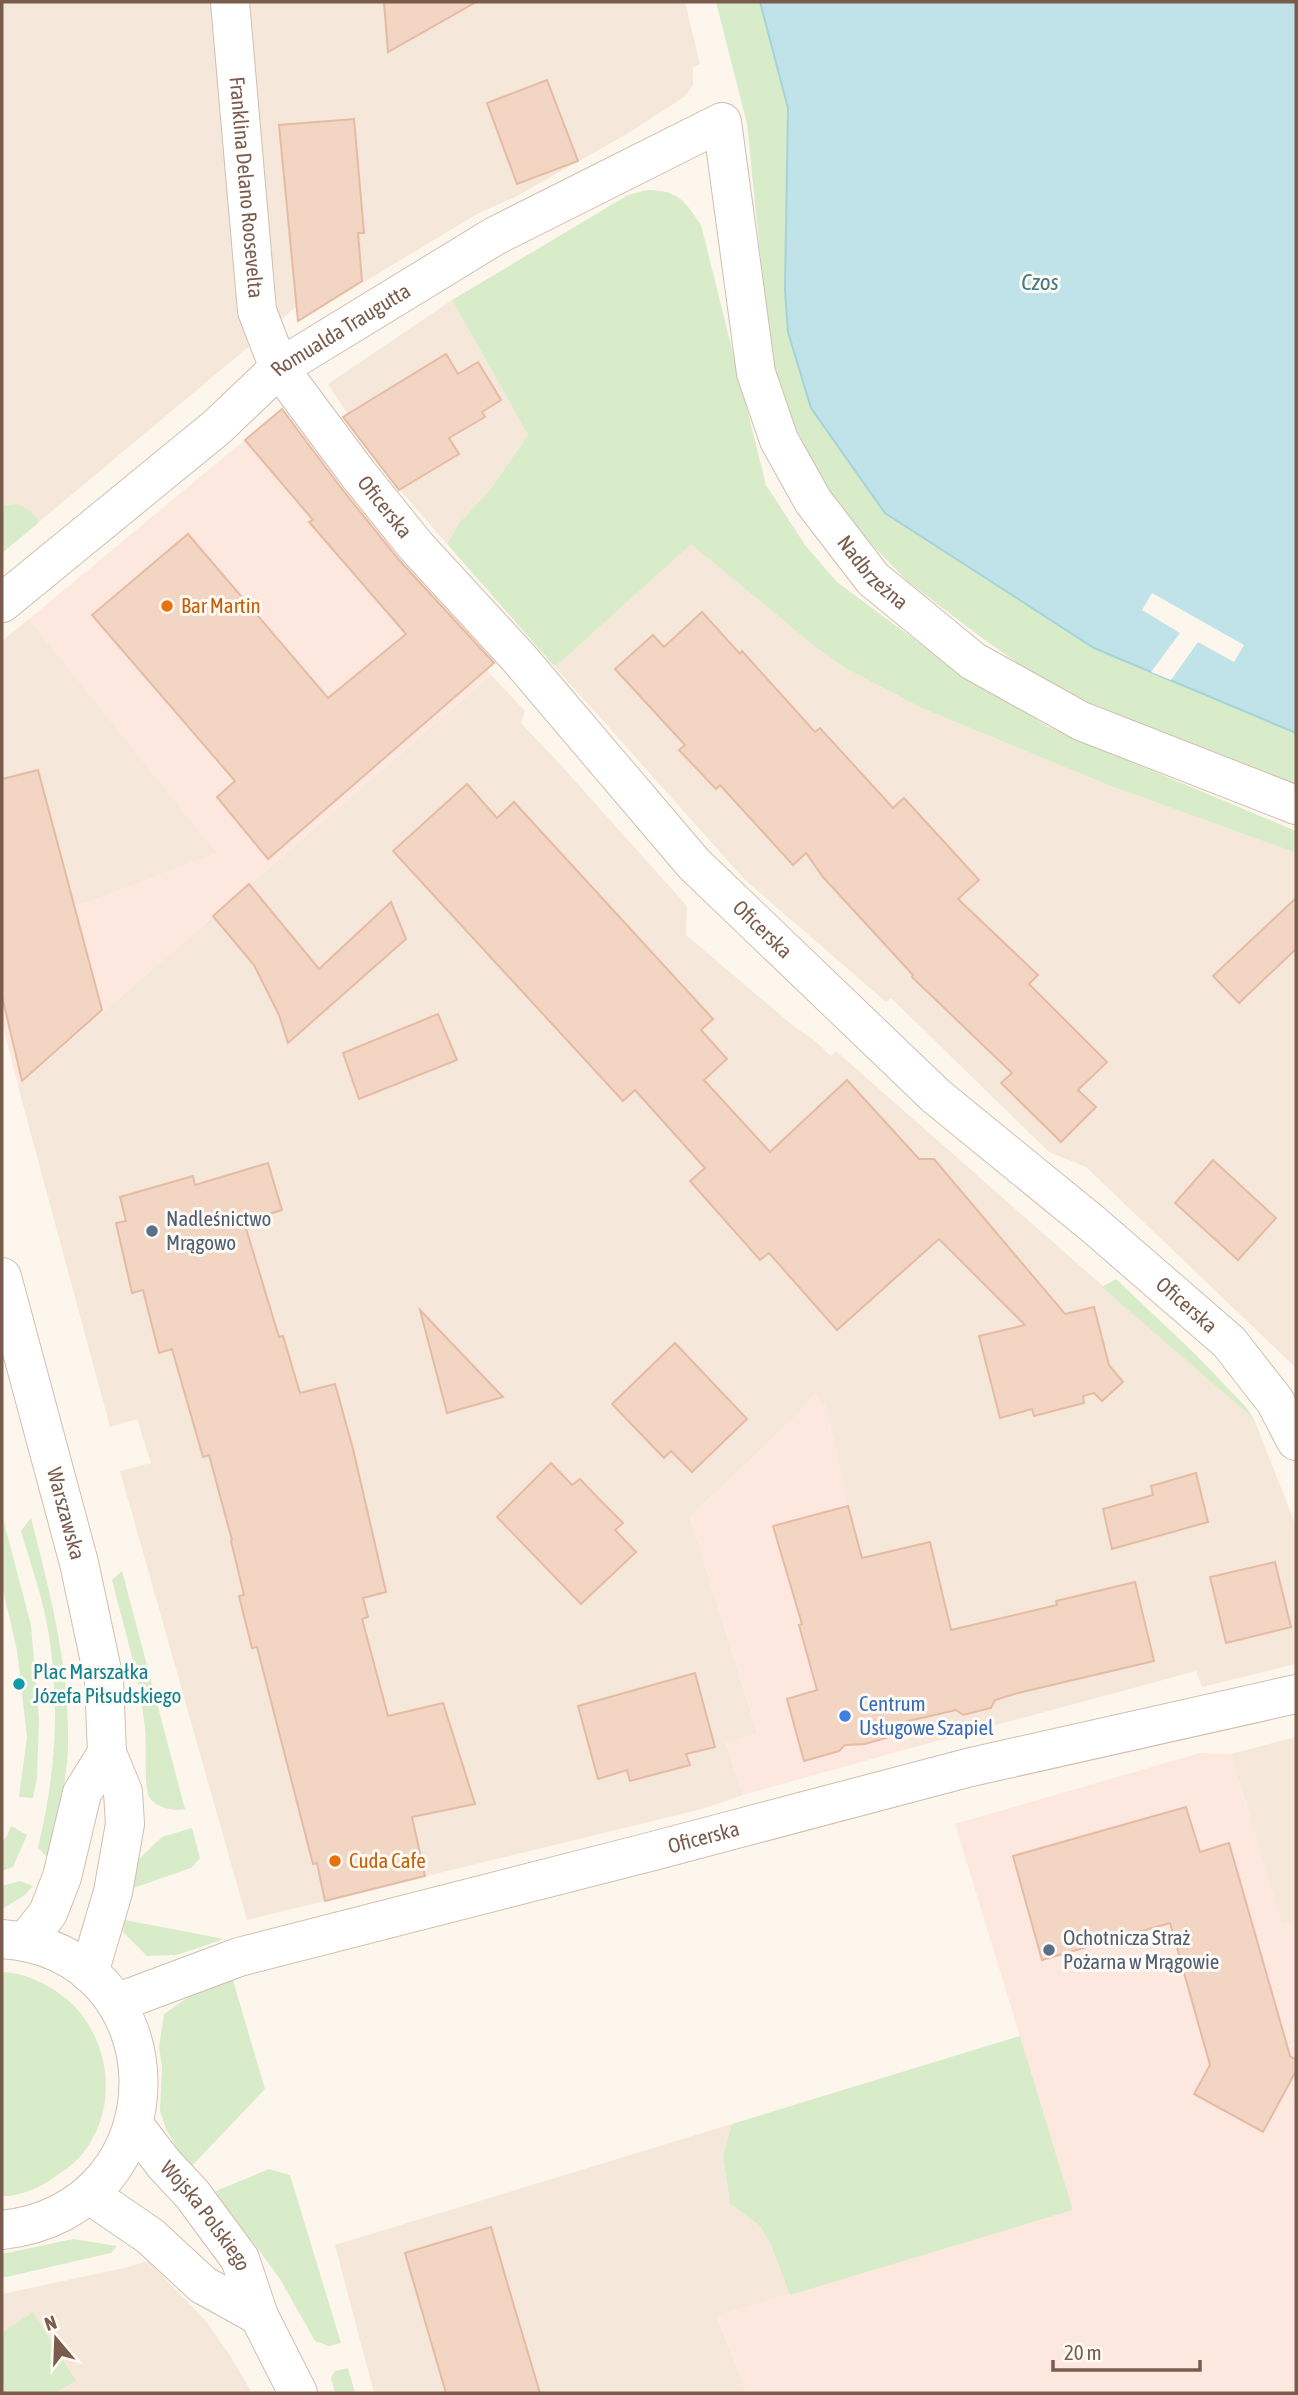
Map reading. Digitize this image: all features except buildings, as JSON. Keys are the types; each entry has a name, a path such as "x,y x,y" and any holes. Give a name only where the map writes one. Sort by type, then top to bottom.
{"street":[{"name":"Franklina Delano Roosevelta","path":"230,2 257,311 279,368"},
{"name":"Romualda Traugutta","path":"2,603 217,427 279,368 495,236 722,122"},
{"name":"Nadbrzeżna","path":"722,122 756,373 767,407 779,440 813,500 873,579 973,661 1081,720 1296,805"},
{"name":"Oficerska","path":"279,368 416,546 533,675 694,864 936,1096 1094,1224 1229,1342 1275,1401 1296,1441"},
{"name":"Warszawska","path":"2,1276 79,1563 104,1680 107,1753 123,1792 125,1824 113,1892 89,1973"},
{"name":"Oficerska","path":"116,2003 252,1953 971,1767 1296,1694"},
{"path":"14,1940 48,1913 62,1877 82,1793 107,1753"},
{"path":"2,2230 50,2220 90,2195 117,2163 134,2125 140,2083 133,2042 116,2003 89,1973 59,1953 14,1940"},
{"name":"Wojska Polskiego","path":"134,2125 164,2164 192,2194 240,2259 259,2316 298,2393"},
{"name":"Wojska Polskiego","path":"90,2195 150,2236 203,2285 259,2316"}],"shaded area":[{"path":"2,2 685,2 700,64 693,67 693,85 684,97 627,134 515,197 477,214 311,314 296,307 2,553"},
{"path":"452,300 528,435 487,494 460,522 447,544 388,476 328,384"},
{"path":"282,409 496,662 487,669 491,675 18,1086 2,1021 2,925 89,902 217,853 29,619"},
{"path":"691,543 847,669 922,708 1108,785 1296,853 1296,1368 1086,1167 1049,1152 891,998 886,1002 745,880 555,667"},
{"path":"29,619 217,853 89,902 2,925 2,641"},
{"path":"491,675 525,711 521,723 687,906 686,935 831,1056 836,1051 1254,1419 1296,1526 1296,1664 1202,1687 1196,1671 911,1748 848,1506 826,1408 815,1393 799,1413 690,1517 758,1734 726,1743 743,1795 702,1809 247,1920 120,1471 151,1463 137,1419 110,1427 18,1086"},
{"path":"815,1392 826,1408 848,1506 911,1748 743,1795 726,1742 758,1733 690,1517 799,1413"},
{"path":"1296,1737 1296,1920 1282,1925 1231,1754"},
{"path":"1200,1753 1231,1754 1282,1924 1296,1920 1296,2393 747,2393 717,2315 1073,2210 955,1824"},
{"path":"732,2124 723,2156 730,2204 760,2226 770,2243 790,2295 717,2316 747,2393 374,2393 335,2245"},
{"path":"148,2261 205,2320 252,2393 2,2393 2,2294"}],"green space":[{"path":"716,2 760,2 788,108 785,290 788,332 811,408 885,513 1094,648 1296,733 1296,786 1053,688 907,581 847,519 800,445 772,372 747,124"},
{"path":"647,190 666,192 680,198 701,225 766,485 805,545 837,582 934,654 1048,727 1296,831 1296,853 1108,785 922,708 847,669 816,647 691,544 555,667 447,544 460,522 487,494 528,435 452,300 628,195"},
{"path":"17,504 39,520 2,553 2,506"},
{"path":"1116,1279 1195,1354 1246,1407 1254,1419 1102,1287"},
{"path":"2,1515 31,1625 39,1719 37,1777 33,1798 19,1797 27,1737 17,1650 2,1586"},
{"path":"31,1518 57,1631 68,1717 66,1774 48,1858 38,1848 52,1764 54,1681 45,1612 21,1531"},
{"path":"122,1571 185,1809 164,1808 148,1794 143,1710 112,1580"},
{"path":"11,1826 27,1835 13,1867 2,1871 2,1841"},
{"path":"192,1828 200,1858 191,1868 133,1888 137,1861 162,1837"},
{"path":"20,1881 33,1886 25,1895 2,1909 2,1886"},
{"path":"125,1920 224,1939 177,1955 147,1956 123,1932"},
{"path":"2,1972 38,1981 69,2001 84,2017 95,2036 106,2079 100,2122 91,2142 77,2160 40,2186 17,2195 2,2196"},
{"path":"232,1977 265,2089 189,2169 166,2129 160,2111 162,2066 159,2047 164,2014 187,1998 187,1994"},
{"path":"1020,2036 1073,2210 790,2295 770,2243 760,2226 730,2204 723,2156 732,2124"},
{"path":"269,2169 290,2175 341,2343 329,2346 315,2341 280,2279 211,2193"},
{"path":"73,2239 117,2246 111,2253 2,2278 2,2254"},
{"path":"33,2312 76,2381 55,2393 2,2393 2,2333"},
{"path":"348,2368 355,2393 335,2393 331,2378 335,2371"}],"water":[{"name":"Czos","path":"760,2 1296,2 1296,733 1094,648 885,513 811,408 788,332 785,290 788,108"}],"pier":[{"path":"1152,593 1244,645 1234,662 1198,642 1171,680 1151,672 1180,633 1142,610"}],"place":[{"name":"Bar Martin","path":"167,606"},
{"name":"Nadleśnictwo Mrągowo","path":"152,1231"},
{"name":"Plac Marszałka Józefa Piłsudskiego","path":"19,1684"},
{"name":"Centrum Usługowe Szapiel","path":"845,1716"},
{"name":"Cuda Cafe","path":"335,1861"},
{"name":"Ochotnicza Straż Pożarna w Mrągowie","path":"1049,1950"}]}
